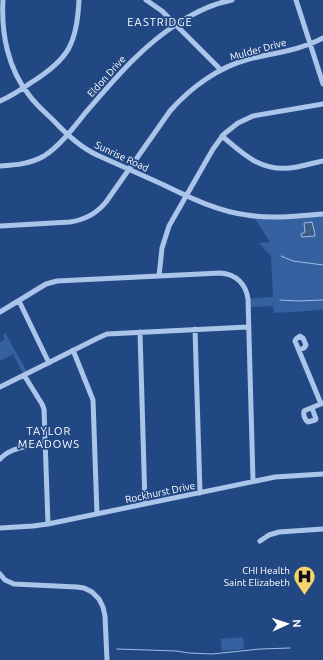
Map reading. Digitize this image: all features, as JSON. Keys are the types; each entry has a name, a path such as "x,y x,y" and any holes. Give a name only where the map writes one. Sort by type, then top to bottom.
{"street":[{"name":"Sunrise Road","path":"3,0 2,35 15,72 24,88 36,104 79,145 129,170 186,196 217,208 246,215 277,217 323,214"},
{"path":"0,100 14,94 50,71 66,53 72,42 76,29 79,0"},
{"path":"146,0 162,11 221,70"},
{"name":"Eldon Drive","path":"0,166 20,165 37,160 52,150 131,61 149,44 201,9 230,0"},
{"path":"296,0 323,84"},
{"name":"Mulder Drive","path":"0,226 70,222 83,219 105,204 174,106 192,90 221,70 244,60 310,44 323,38"},
{"path":"159,276 161,254 165,237 172,220 215,145 222,136 235,125 253,116 323,104"},
{"path":"222,136 248,158 268,166 288,168 323,160"},
{"path":"0,312 46,284 54,281 223,273 232,275 242,283 247,296 253,482"},
{"path":"19,301 49,363"},
{"path":"0,387 104,335 248,327"},
{"path":"195,329 200,493"},
{"path":"140,332 145,504"},
{"path":"73,350 93,400 97,514"},
{"path":"299,350 322,404 312,408"},
{"path":"24,375 43,406 44,412 48,524"},
{"path":"0,460 5,454 12,451 45,444"},
{"name":"Rockhurst Drive","path":"0,528 48,524 278,477 323,474"},
{"path":"260,541 269,534 284,531 323,529"},
{"path":"0,574 5,580 14,584 77,587 84,588 92,592 99,599 104,610 107,660"}],"shaded area":[{"path":"323,214 323,310 274,313 273,306 248,307 248,299 273,297 271,256 259,243 270,242 253,216"},
{"path":"312,222 315,236 302,237 301,234 305,232 304,223"},
{"path":"5,333 28,373 24,375 13,354 0,361 0,342 5,339 3,335"},
{"path":"243,637 244,649 222,651 221,639"}],"waterway":[{"path":"281,256 293,261 323,265"},
{"path":"280,300 323,300"},
{"path":"117,649 212,654 260,649 290,648"}],"place":[{"name":"CHI Health Saint Elizabeth","path":"305,596"}],"district":[{"name":"EASTRIDGE","path":"160,22"},
{"name":"TAYLOR MEADOWS","path":"49,437"}]}
